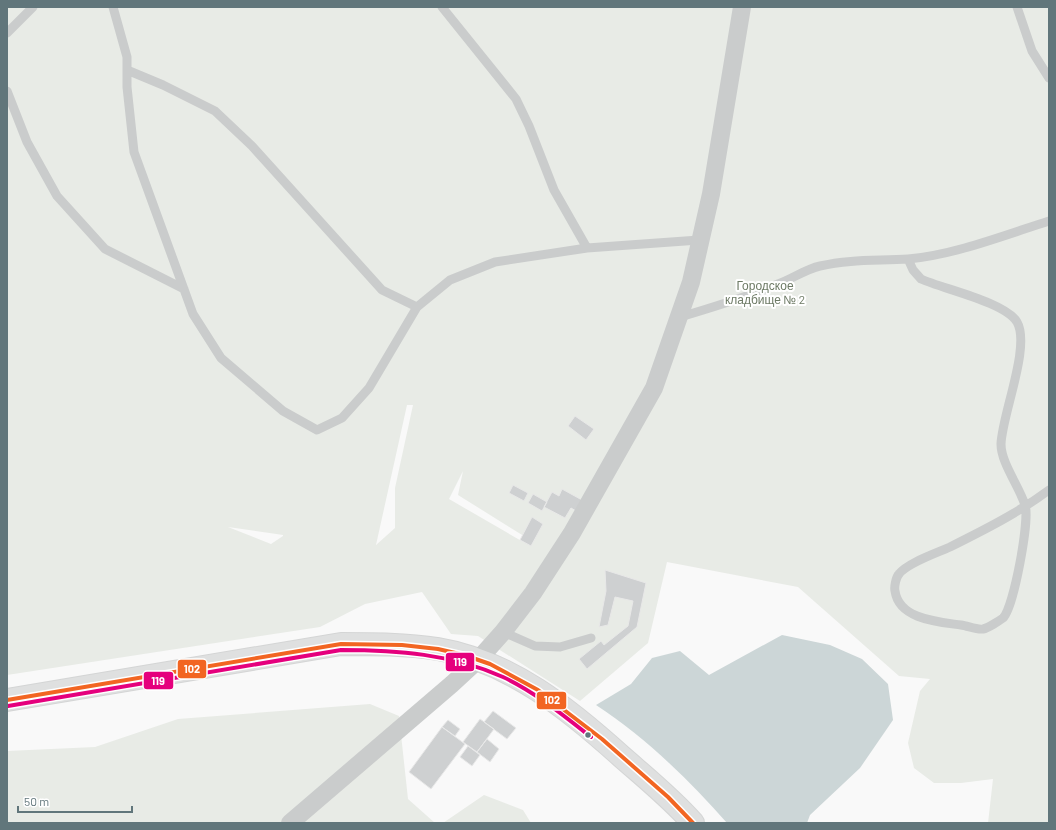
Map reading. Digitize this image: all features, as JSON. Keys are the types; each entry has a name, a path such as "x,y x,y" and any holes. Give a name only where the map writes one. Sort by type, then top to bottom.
{"main road":[{"path":"7,700 341,644 382,643 439,650 478,660 527,683 558,704 595,732 694,823"}],"street":[{"path":"290,823 478,660 503,632 533,593 572,533 654,388 691,282 711,194 742,7"}],"lane":[{"path":"7,33 33,7"},
{"path":"113,7 127,56 127,87 134,152 193,314 221,358 283,411 317,430 342,418 369,388 418,307 450,280 495,262 587,248 700,240"},
{"path":"442,7 516,99 529,126 554,190 587,248"},
{"path":"1017,7 1032,51 1049,78"},
{"path":"127,70 163,85 215,112 252,146 382,290 418,307"},
{"path":"7,91 27,142 58,196 105,249 184,289"},
{"path":"680,317 739,299 795,278 818,266 839,262 908,259 932,255 975,244 1049,221"},
{"path":"908,259 913,270 921,279 990,303 1008,313 1017,322 1021,337 1018,360 1001,444 1003,461 1012,474 1026,507 1025,531 1012,601 1003,618 984,629 930,621 911,613 897,600 894,589 898,574 915,562 948,548 1026,507 1049,490"},
{"path":"503,632 535,646 560,647 592,638"}],"green space":[{"name":"Городское кладбище № 2","path":"7,7 1049,7 1049,823 988,823 993,779 961,783 934,783 914,768 908,743 920,691 930,679 899,676 798,587 667,562 648,643 580,701 478,636 451,634 422,592 365,604 320,627 7,675","holes":["407,405 413,405 395,488 395,528 376,545","463,471 458,495 527,538 525,543 449,499","228,527 283,535 271,544"]},
{"path":"370,704 399,716 408,799 435,823 7,823 7,751 95,747 178,719"},
{"path":"484,795 523,810 531,823 443,823"}],"shaded area":[{"path":"782,635 830,645 862,659 888,684 893,720 860,768 810,815 807,823 727,823 682,775 649,745 614,717 596,705 631,684 652,658 680,651 709,675"}],"building":[{"path":"575,416 594,429 586,440 568,426"},
{"path":"513,485 528,493 524,501 509,493"},
{"path":"562,489 582,500 576,511 571,508 565,518 544,507 552,492 559,496"},
{"path":"533,494 547,502 542,511 528,503"},
{"path":"532,517 543,524 531,546 520,540"},
{"path":"605,570 646,583 637,627 587,669 579,659 601,641 604,645 628,626 633,601 615,597 608,625 599,627 606,591"},
{"path":"493,711 516,728 507,739 484,722"},
{"path":"480,719 494,729 477,752 463,742"},
{"path":"448,720 460,729 455,736 442,727"},
{"path":"442,727 465,744 431,789 409,772"},
{"path":"487,739 499,749 490,762 477,752"},
{"path":"468,746 480,755 472,766 460,757"}],"transit line":[{"name":"102","path":"7,700 341,644 402,645 438,649 464,655 490,664 538,690 602,739 668,797 693,823"},
{"name":"119","path":"8,706 341,650 403,652 444,658 484,669 503,677 538,697 591,737"}]}
